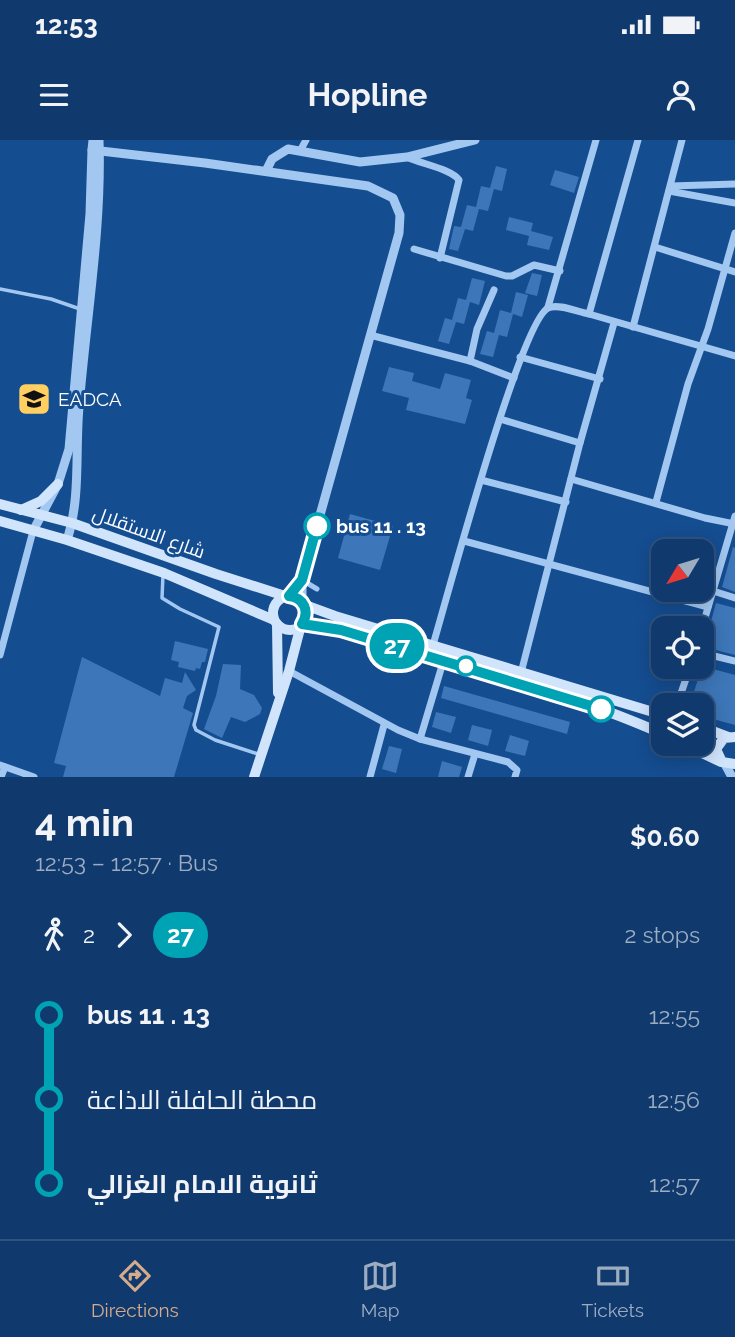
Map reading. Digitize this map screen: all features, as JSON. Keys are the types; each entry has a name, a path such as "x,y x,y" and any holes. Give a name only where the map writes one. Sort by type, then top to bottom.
{"main road":[{"path":"20,510 41,500 58,484"},
{"name":"شارع الاستقلال","path":"0,505 72,523 287,596"},
{"path":"0,522 67,540 164,573 286,629 302,625 341,630 444,659 601,709 651,729"},
{"path":"278,699 274,606 287,596 335,617 651,711"},
{"path":"254,777 306,615 303,603"},
{"path":"714,731 732,737"},
{"path":"727,763 716,754 717,745 732,737"},
{"path":"710,756 727,763"}],"street":[{"path":"300,151 306,140"},
{"path":"266,171 272,159 288,149 360,162 407,157 475,140"},
{"path":"433,645 520,357 540,315 548,307 560,271 596,140"},
{"path":"589,314 638,140"},
{"path":"633,327 682,140"},
{"path":"96,145 368,186 393,198 397,205 400,215 399,233 302,580 303,603"},
{"path":"0,655 33,531 58,484 69,449 96,145"},
{"path":"67,540 75,500 79,406 96,233 96,145"},
{"path":"407,157 452,173 459,180 440,258"},
{"path":"670,188 735,184"},
{"path":"670,188 735,203"},
{"path":"656,502 688,384 703,346 735,233"},
{"path":"655,247 735,272"},
{"path":"414,249 506,276 512,276 534,265 560,271"},
{"path":"470,361 477,329 494,290"},
{"path":"548,307 555,306 589,314 735,356"},
{"path":"521,673 614,323"},
{"path":"370,335 470,361 514,378"},
{"path":"520,357 600,379"},
{"path":"500,419 580,443"},
{"path":"571,479 705,518 734,521 714,588"},
{"path":"481,480 566,502"},
{"path":"464,541 708,607"},
{"path":"302,580 317,589"},
{"path":"287,596 302,580"},
{"path":"714,591 735,598"},
{"path":"705,616 710,602"},
{"path":"714,656 735,662"},
{"path":"420,739 444,659"},
{"path":"289,671 384,725 420,739 508,762 517,771 515,777"},
{"path":"370,777 384,725"},
{"path":"468,777 475,754"},
{"path":"727,763 732,777"},
{"path":"1,777 2,766 34,777"}],"lane":[{"path":"0,289 51,299 82,310"},
{"path":"164,573 162,598 219,627 194,725 196,730 215,740 261,754"}],"building":[{"path":"496,166 507,169 502,191 494,189 488,211 479,209 473,231 465,229 458,251 449,249 454,226 461,227 467,205 476,207 481,186 490,188"},
{"path":"555,170 579,177 574,193 550,185"},
{"path":"509,217 533,223 531,231 553,237 549,250 527,245 529,236 506,230"},
{"path":"532,273 542,275 537,296 525,293"},
{"path":"472,278 485,281 479,305 470,302 464,324 456,322 449,344 438,341 445,318 452,320 458,298 466,300"},
{"path":"516,292 528,295 522,317 513,314 507,337 499,335 493,357 480,354 487,331 494,333 500,310 511,313"},
{"path":"389,367 414,373 412,381 440,389 445,373 471,380 466,398 472,400 465,424 406,410 409,398 382,391"},
{"path":"350,514 393,526 380,570 338,558"},
{"path":"733,547 735,548 735,592 722,587"},
{"path":"716,603 735,608 735,655 714,650 712,616"},
{"path":"175,641 208,649 200,669 196,668 195,671 178,667 179,662 171,660"},
{"path":"82,657 160,696 165,678 182,683 185,672 196,690 187,696 183,708 193,713 174,777 63,777 66,766 54,763"},
{"path":"223,664 241,665 240,689 254,695 262,708 260,714 245,722 231,717 222,738 204,729 216,696"},
{"path":"714,669 735,675 735,725 714,719 714,693 694,693 698,679 714,679"},
{"path":"444,686 570,722 567,734 441,698"},
{"path":"436,712 456,717 451,733 432,727"},
{"path":"472,725 492,730 488,746 468,740"},
{"path":"510,735 529,741 525,756 505,751"},
{"path":"389,746 402,749 396,773 382,769"},
{"path":"442,761 462,767 459,777 438,777"}],"bus line":[{"name":"27","path":"317,526 302,580 289,596 298,598 305,606 306,615 302,624 323,625 444,659 601,709"}],"place":[{"name":"EADCA","path":"34,399"},
{"name":"bus 11 . 13","path":"317,526"}]}
